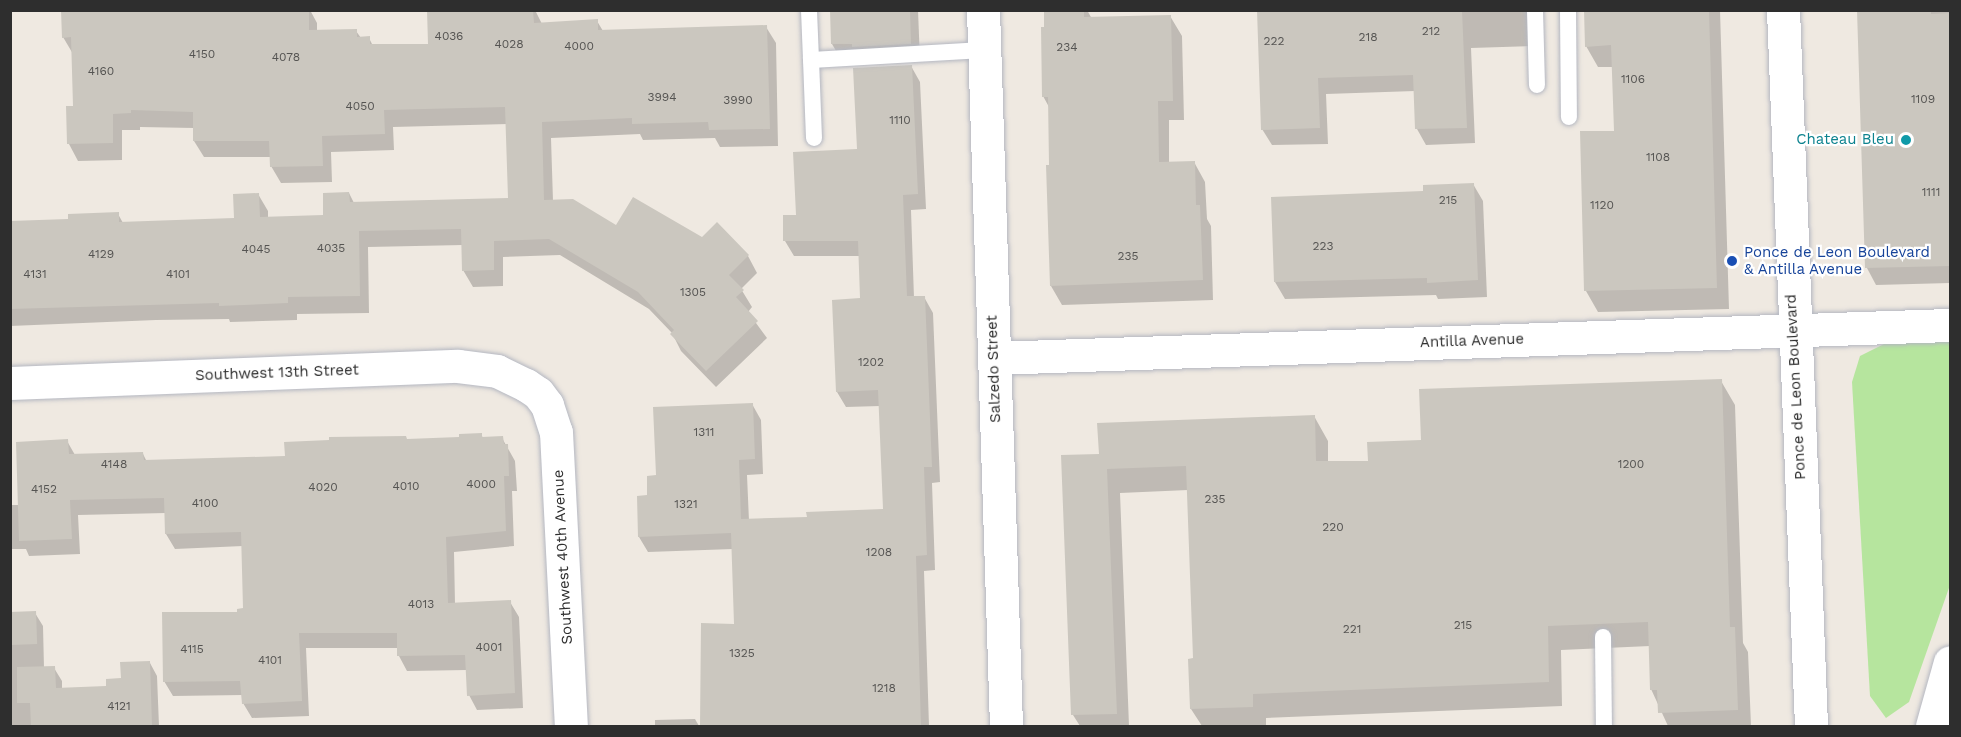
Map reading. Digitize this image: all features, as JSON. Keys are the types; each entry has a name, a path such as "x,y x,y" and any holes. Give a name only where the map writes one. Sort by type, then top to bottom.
{"street":[{"name":"Salzedo Street","path":"983,10 1006,726"},
{"name":"Ponce de Leon Boulevard","path":"1783,10 1811,726"},
{"name":"Antilla Avenue","path":"994,358 1950,325"},
{"name":"Southwest 13th Street","path":"10,383 458,366 497,371 538,393"},
{"name":"Southwest 40th Avenue","path":"538,393 552,416 557,442 571,726"},
{"path":"1932,726 1950,662"}],"lane":[{"path":"809,10 814,138"},
{"path":"1535,10 1537,85"},
{"path":"1568,10 1569,117"},
{"path":"811,60 984,50"},
{"path":"1603,637 1604,726"}],"green space":[{"path":"1950,340 1950,585 1909,702 1886,718 1870,696 1852,382 1860,356 1886,343"}],"building":[{"path":"61,10 309,10 309,30 357,29 357,37 370,36 370,44 428,44 427,10 533,10 534,23 598,19 598,30 767,25 770,129 709,130 708,122 632,124 632,118 542,122 544,200 573,199 616,225 633,197 702,237 717,222 749,255 729,275 744,290 736,297 758,321 706,371 670,334 674,330 638,292 549,239 494,241 494,270 462,271 461,229 359,231 360,296 288,297 288,303 219,306 219,303 10,309 10,221 68,219 68,214 119,212 119,222 234,218 233,194 259,193 260,217 323,215 323,193 349,192 350,202 508,198 505,107 384,110 385,134 322,136 323,166 270,167 269,141 193,141 193,112 131,110 131,113 113,114 113,143 67,144 66,106 73,106 71,37 62,38"},
{"path":"830,10 910,10 911,44 852,47 852,44 831,44"},
{"path":"1044,10 1084,10 1084,17 1171,15 1173,101 1158,101 1159,162 1195,161 1196,205 1200,205 1203,280 1050,286 1046,165 1049,165 1048,97 1042,97 1041,27 1044,27"},
{"path":"1257,10 1462,10 1467,128 1415,129 1413,75 1318,78 1320,128 1261,130"},
{"path":"1584,10 1709,10 1717,288 1584,291 1580,131 1614,131 1611,45 1585,47"},
{"name":"Chateau Bleu","path":"1857,10 1931,10 1931,14 1950,13 1950,266 1865,268"},
{"path":"912,65 918,194 903,195 907,296 925,296 932,467 924,467 927,555 916,556 921,726 700,726 701,623 734,624 731,533 638,537 637,496 647,495 647,476 656,475 653,407 753,403 755,459 739,460 741,519 807,517 806,512 883,509 878,390 836,392 832,300 860,298 858,241 783,241 783,215 796,215 793,152 857,149 853,68"},
{"path":"1474,183 1478,280 1427,283 1427,278 1274,282 1271,197 1423,191 1423,185"},
{"path":"1722,379 1730,627 1735,627 1738,710 1658,713 1657,690 1650,690 1648,622 1548,626 1549,682 1253,694 1253,707 1190,709 1188,659 1193,658 1186,466 1107,469 1117,714 1071,715 1061,455 1099,454 1097,423 1315,415 1316,461 1368,461 1367,442 1421,440 1419,389"},
{"path":"482,433 482,437 503,436 504,444 508,444 509,476 504,476 506,531 446,537 448,603 511,600 515,693 467,696 465,655 397,656 397,633 299,633 302,701 242,704 240,681 163,682 162,612 237,612 237,609 243,608 241,532 165,534 164,498 70,500 72,539 19,541 16,442 68,439 69,454 143,452 144,460 285,456 284,442 329,440 329,437 406,436 407,439 459,437 459,434"},
{"path":"36,611 37,644 11,645 10,612"},
{"path":"150,661 152,726 31,726 30,703 17,703 17,667 55,666 56,688 106,686 106,679 121,678 120,662"}],"place":[{"name":"Chateau Bleu","path":"1906,140"},
{"name":"Ponce de Leon Boulevard & Antilla Avenue","path":"1732,261"}]}
